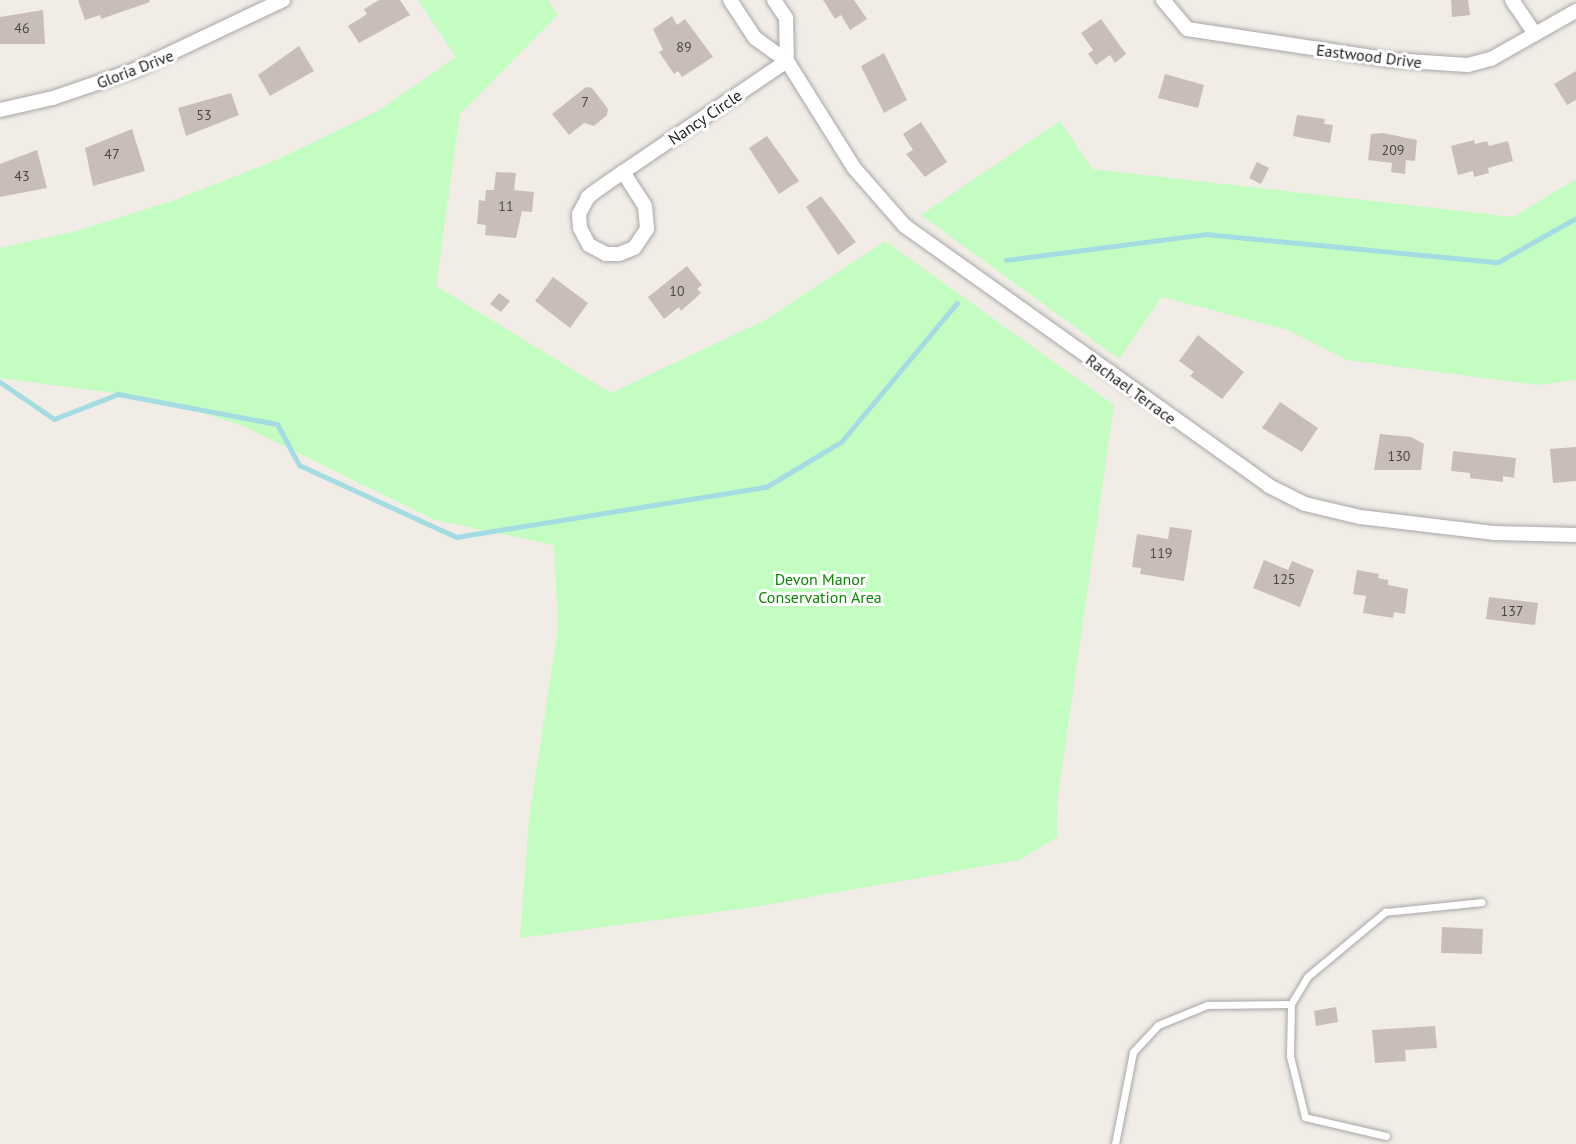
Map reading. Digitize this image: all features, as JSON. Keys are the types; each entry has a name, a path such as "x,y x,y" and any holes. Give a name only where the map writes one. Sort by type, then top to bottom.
{"street":[{"name":"Gloria Drive","path":"263,11 275,0"},
{"name":"Gloria Drive","path":"0,110 53,98 135,70 283,0"},
{"name":"Rachael Terrace","path":"730,0 756,38 787,61 854,168 905,226 1269,486 1305,504 1360,517 1495,533 1576,535"},
{"path":"774,0 786,18 787,61"},
{"name":"Eastwood Drive","path":"1163,0 1187,28 1429,64 1481,63 1576,12"},
{"path":"1512,0 1535,34"},
{"name":"Nancy Circle","path":"622,172 645,206 647,229 634,248 619,255 606,254 585,240 579,214 588,197 622,172 787,61"}],"lane":[{"path":"1386,1136 1305,1117 1290,1056 1291,1004 1307,977 1385,912 1481,902"},
{"path":"1115,1144 1133,1052 1158,1025 1208,1005 1291,1004"}],"green space":[{"name":"Devon Manor Conservation Area","path":"418,0 548,0 558,15 460,114 436,286 611,393 767,319 885,241 1114,405 1058,796 1057,837 1020,860 748,908 520,938 529,819 558,628 554,545 435,520 243,426 159,399 0,378 0,248 76,231 175,200 274,161 378,111 456,57"},
{"path":"1060,121 1092,169 1513,217 1576,179 1576,380 1537,385 1347,360 1288,330 1162,297 1119,359 921,215"}],"building":[{"path":"78,0 149,0 150,2 101,19 100,15 85,20"},
{"path":"379,0 400,0 410,15 359,43 348,26 367,14 364,9"},
{"path":"823,0 854,0 867,19 850,30 841,15 835,19"},
{"path":"1451,0 1468,0 1470,15 1452,17"},
{"path":"43,10 45,44 0,44 0,17"},
{"path":"672,16 677,25 685,19 713,57 682,77 678,71 674,74 659,52 663,50 653,29"},
{"path":"1101,19 1126,54 1115,63 1110,55 1096,65 1088,54 1093,50 1081,33"},
{"path":"299,46 314,71 270,96 258,75"},
{"path":"884,53 907,100 884,113 861,66"},
{"path":"1576,71 1576,100 1567,105 1554,84"},
{"path":"1165,74 1204,85 1198,108 1158,98"},
{"path":"586,87 592,88 608,109 607,115 594,126 584,123 569,135 552,114"},
{"path":"231,93 239,115 186,136 178,108"},
{"path":"1297,115 1325,119 1324,124 1333,125 1330,143 1293,136"},
{"path":"921,122 947,162 925,177 906,154 913,150 903,134"},
{"path":"132,129 145,171 93,186 85,148"},
{"path":"1383,133 1417,140 1415,161 1406,160 1405,174 1391,172 1392,163 1368,160 1371,134"},
{"path":"767,136 799,181 779,194 749,148"},
{"path":"1474,140 1475,144 1487,141 1489,146 1508,141 1513,161 1488,168 1489,173 1474,177 1473,171 1458,175 1451,146"},
{"path":"37,150 47,188 0,197 0,164"},
{"path":"1257,162 1269,168 1261,184 1249,178"},
{"path":"496,172 516,173 514,190 534,192 532,212 522,211 516,238 485,235 486,225 477,224 479,200 485,201 486,190 494,190"},
{"path":"821,196 856,242 838,255 806,207"},
{"path":"687,266 702,285 697,289 701,293 681,311 679,307 664,319 648,297"},
{"path":"553,277 588,303 570,328 535,301"},
{"path":"499,293 510,301 501,312 490,304"},
{"path":"1198,335 1244,372 1222,399 1190,376 1194,372 1179,361"},
{"path":"1280,402 1318,428 1302,452 1262,428"},
{"path":"1380,434 1411,437 1424,444 1421,470 1374,470"},
{"path":"1576,447 1576,481 1553,483 1550,449"},
{"path":"1453,451 1516,458 1514,478 1503,476 1503,482 1470,478 1470,473 1451,471"},
{"path":"1170,527 1192,530 1184,581 1140,574 1141,568 1132,567 1137,534 1168,539"},
{"path":"1264,560 1288,570 1292,561 1314,570 1300,607 1253,588"},
{"path":"1357,570 1379,574 1378,578 1388,580 1388,585 1408,589 1405,614 1394,612 1393,618 1363,613 1366,596 1353,594"},
{"path":"1489,597 1538,603 1535,625 1486,619"},
{"path":"1442,927 1483,929 1482,954 1441,953"},
{"path":"1336,1007 1338,1022 1316,1026 1314,1011"},
{"path":"1435,1026 1437,1048 1405,1050 1406,1061 1375,1063 1372,1030"}],"waterway":[{"path":"1006,260 1205,234 1498,262 1576,218"},
{"path":"0,382 54,419 118,394 277,424 299,465 456,537 766,487 841,442 957,303"}]}
